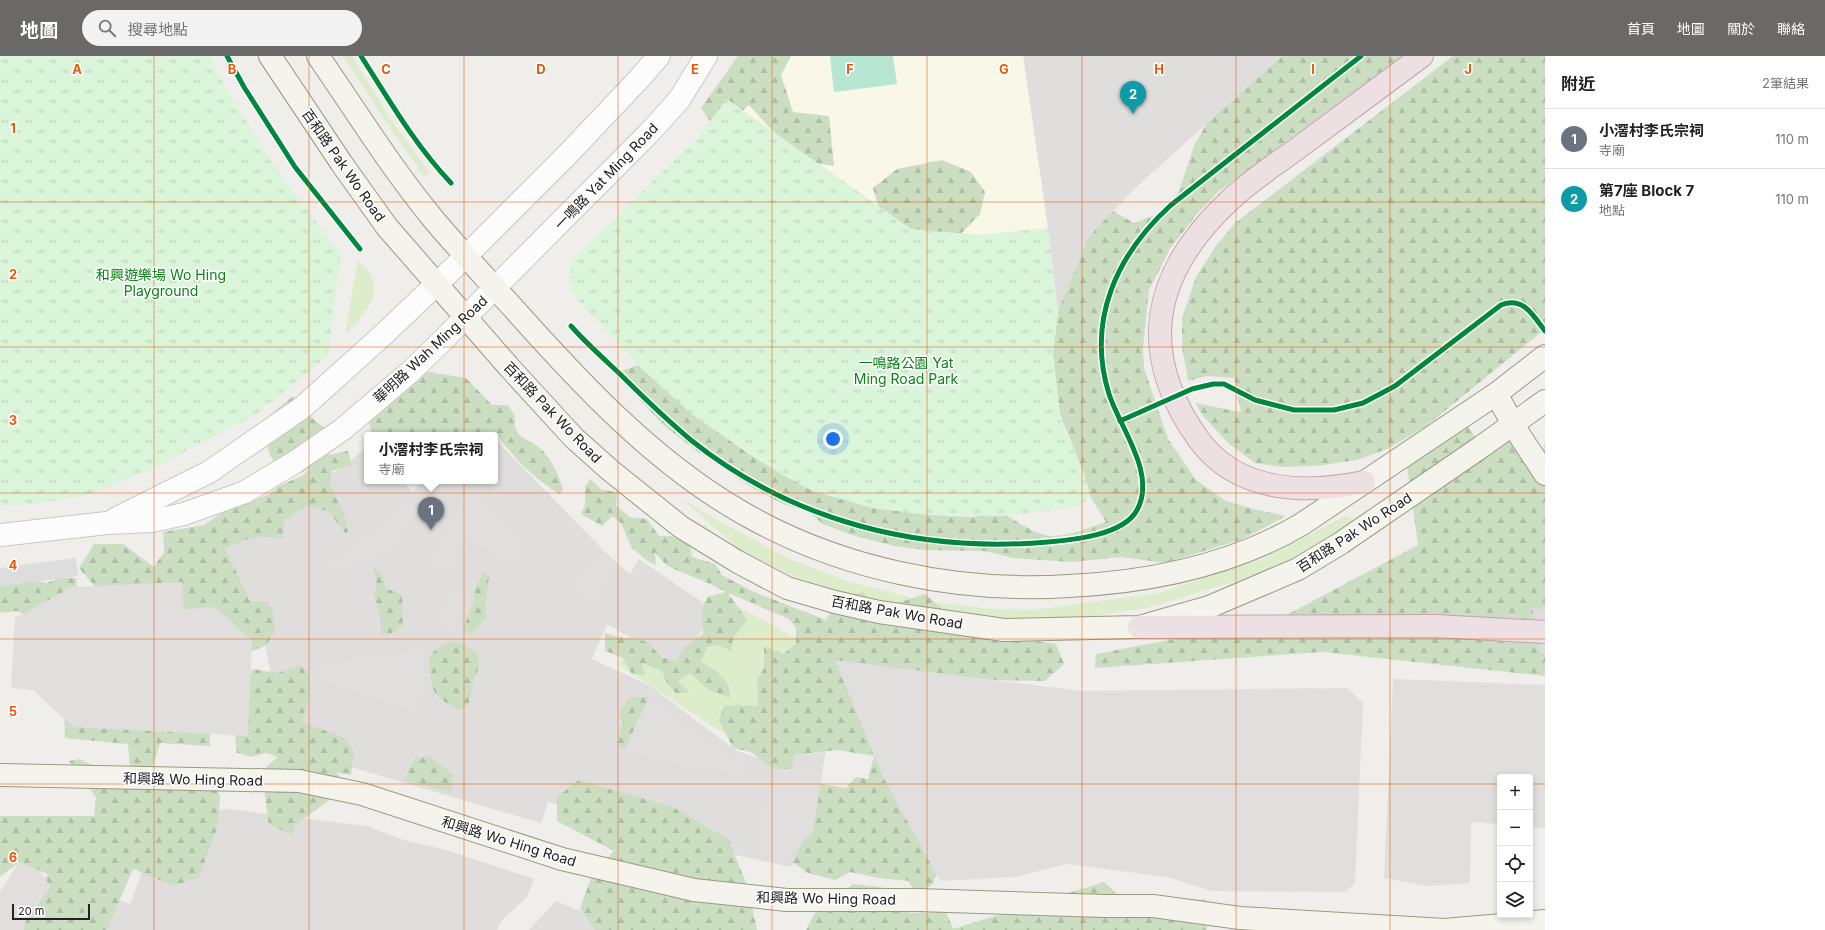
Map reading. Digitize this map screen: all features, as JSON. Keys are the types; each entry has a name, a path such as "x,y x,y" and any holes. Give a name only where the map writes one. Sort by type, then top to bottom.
{"highway":[{"path":"1364,482 1328,488 1296,489 1253,481 1222,463 1201,442 1189,426 1169,385 1160,352 1160,319 1166,291 1176,268 1196,237 1217,212 1256,178 1422,56"},
{"path":"1138,627 1436,626 1545,632"}],"main road":[{"name":"百和路 Pak Wo Road","path":"270,56 342,164 388,227 574,438 611,471 681,527 738,562 787,588 835,602 879,612 1004,630 1138,627 1209,607 1298,569 1341,544 1513,425 1545,401"},
{"path":"318,56 398,174 434,219 548,347 643,441 708,491 740,512 787,536 847,558 895,572 977,585 1045,587 1091,585 1176,572 1255,548 1280,538 1302,524 1496,394 1545,356"},
{"path":"1496,394 1513,425 1545,474"},
{"name":"和興路 Wo Hing Road","path":"0,775 299,781 362,794 562,859 694,890 787,900 918,900 1105,906 1153,906 1240,918 1445,930 1545,921"}],"street":[{"path":"466,256 571,151 659,56"},
{"name":"一鳴路 Yat Ming Road","path":"495,287 648,134 679,100 706,56"},
{"name":"華明路 Wah Ming Road","path":"107,524 209,472 303,407 384,334 466,256"},
{"name":"華明路 Wah Ming Road","path":"0,535 152,521 184,514 245,492 295,462 343,429 410,372 495,287"}],"shaded area":[{"path":"751,56 1023,56 1048,228 980,235 911,229 727,99"},
{"path":"1023,56 1282,56 1134,189 1088,238 1058,311"},
{"path":"498,442 607,554 630,574 639,559 714,610 680,667 607,624 592,659 650,686 737,751 755,757 767,758 826,752 814,809 813,840 791,867 709,849 657,826 548,802 541,823 354,768 287,756 264,639 174,545 313,488 364,449 364,484 405,484 413,492 420,484 498,484"},
{"path":"467,490 524,545 514,564 470,540 457,562 449,569 438,569 431,564"},
{"path":"406,501 419,509 394,545 373,558 323,572 321,570 367,536"},
{"path":"602,553 615,562 595,602 569,586"},
{"path":"477,570 481,575 473,589 461,630 441,628 446,592 462,588 469,582"},
{"path":"182,582 184,609 215,607 252,640 248,736 73,727 33,690 11,688 15,618 72,587"},
{"path":"425,650 419,712 319,679 320,665"},
{"path":"835,660 1082,691 1347,688 1363,703 1355,883 1345,892 1212,891 1167,877 1067,864 1014,877 940,881 883,777"},
{"path":"1393,679 1545,685 1545,828 1533,827 1533,774 1497,774 1497,824 1471,822 1470,883 1427,886 1384,878"},
{"path":"649,697 705,740 747,768 748,775 668,762 625,749"},
{"path":"773,769 823,769 813,832 776,864 755,854"},
{"path":"227,809 366,826 407,841 443,849 534,879 527,897 501,921 497,930 84,930 90,890 130,904 148,856 152,815"},
{"path":"19,862 40,871 51,887 26,920 24,930 0,930 0,892"},
{"path":"556,901 617,926 616,930 529,930"}],"green space":[{"name":"和興遊樂場 Wo Hing Playground","path":"0,56 210,56 227,90 279,173 341,254 328,356 255,415 149,470 85,496 24,505 0,506"},
{"path":"343,56 352,56 390,118 429,172 424,176 385,121"},
{"path":"738,56 791,56 781,75 793,112 829,116 834,166 800,161 749,105 719,134 701,108"},
{"path":"830,56 893,56 897,84 834,92"},
{"path":"1282,56 1402,56 1219,191 1196,215 1170,249 1149,290 1143,347 1144,368 1168,439 1196,480 1226,501 1257,510 1286,516 1243,539 1166,563 1121,557 1071,562 1013,558 984,551 925,550 895,546 855,536 823,524 810,513 783,504 749,486 694,449 662,424 620,378 621,371 638,365 692,414 749,454 813,491 873,508 931,515 973,517 998,510 1032,530 1053,536 1066,535 1106,522 1090,496 1084,474 1060,414 1053,354 1058,311 1088,238 1113,211 1134,223 1165,211 1179,191 1194,146 1207,123"},
{"path":"1453,56 1545,56 1545,329 1425,427 1387,449 1357,460 1316,466 1282,467 1255,463 1228,443 1203,416 1195,403 1241,412 1234,378 1206,376 1188,381 1182,346 1182,318 1196,277 1216,246 1235,223"},
{"name":"一鳴路公園 Yat Ming Road Park","path":"727,99 911,229 980,235 1048,228 1058,311 1053,354 1060,419 1085,477 1090,496 1081,506 1004,516 931,515 873,508 813,491 783,475 692,414 638,365 575,297 569,280 573,259 698,137"},
{"path":"942,160 971,172 985,192 980,214 950,245 882,218 873,188 897,169"},
{"path":"358,260 369,272 374,283 374,291 368,308 345,335"},
{"path":"429,372 466,378 492,405 508,405 515,416 516,430 519,435 543,451 553,465 563,489 560,495 526,468 511,453 498,436 498,432 371,432 369,423 371,411 406,383"},
{"path":"293,396 315,421 343,440 328,455 348,451 352,465 332,471 330,485 344,513 348,532 345,533 328,511 306,506 284,520 282,539 259,537 241,541 225,548 250,601 267,602 273,611 275,632 265,646 252,651 215,608 198,613 107,601 79,568 94,544 123,544 154,567 164,552 163,532 204,525 224,511 269,494 279,486 302,476 311,468 284,480 269,453 263,421"},
{"path":"1456,411 1479,442 1514,439 1542,453 1545,442 1545,676 1322,652 1095,668 1096,654 1279,619 1418,545 1404,445"},
{"path":"590,479 602,490 617,492 616,506 630,517 647,519 659,536 671,536 690,546 692,557 715,564 722,575 754,592 826,620 838,598 863,592 875,605 894,604 925,594 948,614 978,632 1056,644 1064,664 1045,681 990,680 942,861 933,884 916,896 909,881 879,878 850,872 835,880 808,873 792,862 805,838 793,794 820,784 846,788 856,777 868,779 874,756 837,750 794,755 792,769 773,769 751,752 733,748 719,720 724,706 758,706 757,680 764,668 764,646 784,654 796,643 796,628 789,619 728,593 747,620 733,638 731,651 718,645 707,647 701,662 722,676 728,685 730,698 707,689 690,673 678,681 690,693 676,693 667,683 662,671 642,663 645,675 632,674 623,658 605,651 605,633 647,642 662,657 676,661 687,645 703,634 702,610 707,597 726,592 667,565 655,552 656,565 649,562 632,548 620,522 612,516 602,526 581,514 585,505 585,487"},
{"path":"681,498 722,523 792,560 850,582 924,601 993,609 1033,610 1158,593 1260,560 1345,516 1356,520 1278,566 1230,583 1147,608 1075,619 1001,621 922,610 847,594 790,575 740,550"},
{"path":"373,567 381,573 387,590 393,590 402,595 403,626 389,635 381,634 381,619 374,594 377,584"},
{"path":"484,572 489,577 485,606 487,618 470,635 463,629 475,598 474,591"},
{"path":"58,578 76,578 78,596 28,616 17,611 0,613 0,586 37,581 47,583"},
{"path":"727,600 811,647 848,751 802,745 745,747 618,665 623,658 681,673"},
{"path":"453,641 465,644 478,655 479,666 472,687 469,704 460,710 442,700 437,695 432,684 431,676 429,656 439,647"},
{"path":"301,665 309,675 308,703 302,722 343,737 354,751 351,775 336,772 344,781 327,802 295,825 292,835 269,825 265,796 264,769 278,757 266,753 252,757 237,753 234,726 244,688 253,669 278,673"},
{"path":"629,697 651,697 653,704 635,742 625,749 617,743 623,721 619,713"},
{"path":"210,700 210,746 160,743 152,769 199,770 220,795 218,825 199,877 174,886 133,869 107,930 14,930 48,874 19,862 0,877 0,816 94,816 96,797 69,761 80,759 97,768 130,768 128,744 65,738 64,711"},
{"path":"430,756 453,775 451,792 404,780 415,758"},
{"path":"579,780 673,807 728,839 748,887 757,930 595,930 580,908 593,873 614,851 557,821 557,797"},
{"path":"1104,882 1135,911 1183,900 1206,899 1207,930 806,930 814,914 853,884 887,888 910,913 946,912 953,929"}],"pier":[{"path":"75,558 79,576 0,586 0,568"},
{"path":"1532,607 1545,610 1545,653 1540,652"}],"cycle path":[{"path":"227,56 244,87 295,167 360,249"},
{"path":"361,56 414,138 451,183"},
{"path":"571,326 646,400 692,441 731,469 773,492 815,511 860,526 906,536 952,542 1000,544 1048,542 1084,538 1110,531 1121,525 1137,510 1142,496 1143,481 1135,451 1109,394 1103,367 1101,340 1104,315 1111,290 1122,267 1135,245 1152,224 1171,205 1361,56"},
{"path":"1120,421 1192,389 1213,384 1224,384 1255,400 1294,410 1334,410 1363,403 1395,386 1501,305 1509,303 1515,303 1527,309 1532,313 1545,331"}],"place":[{"name":"第7座 Block 7","path":"1133,114"},
{"name":"小滘村李氏宗祠","path":"431,530"}]}
